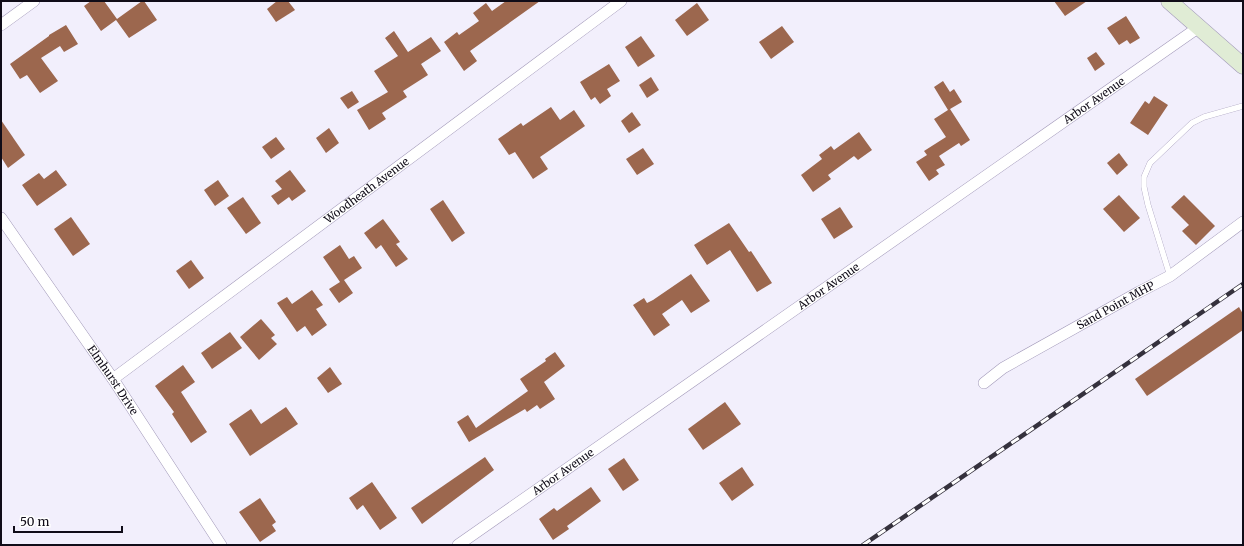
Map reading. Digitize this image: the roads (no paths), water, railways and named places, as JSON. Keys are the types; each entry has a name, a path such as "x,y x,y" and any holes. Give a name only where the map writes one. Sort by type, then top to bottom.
{"street":[{"path":"1,25 34,1"},
{"name":"Woodheath Avenue","path":"112,379 621,1"},
{"path":"1169,1 1243,66"},
{"name":"Arbor Avenue","path":"458,545 1199,27"},
{"name":"Elmhurst Drive","path":"1,218 112,379 221,545"},
{"name":"Sand Point MHP","path":"984,383 1003,368 1170,276 1243,222"}],"lane":[{"path":"1170,276 1148,205 1144,187 1144,177 1150,163 1192,123 1204,117 1243,106"}],"railway":[{"path":"863,545 1243,284"}]}
